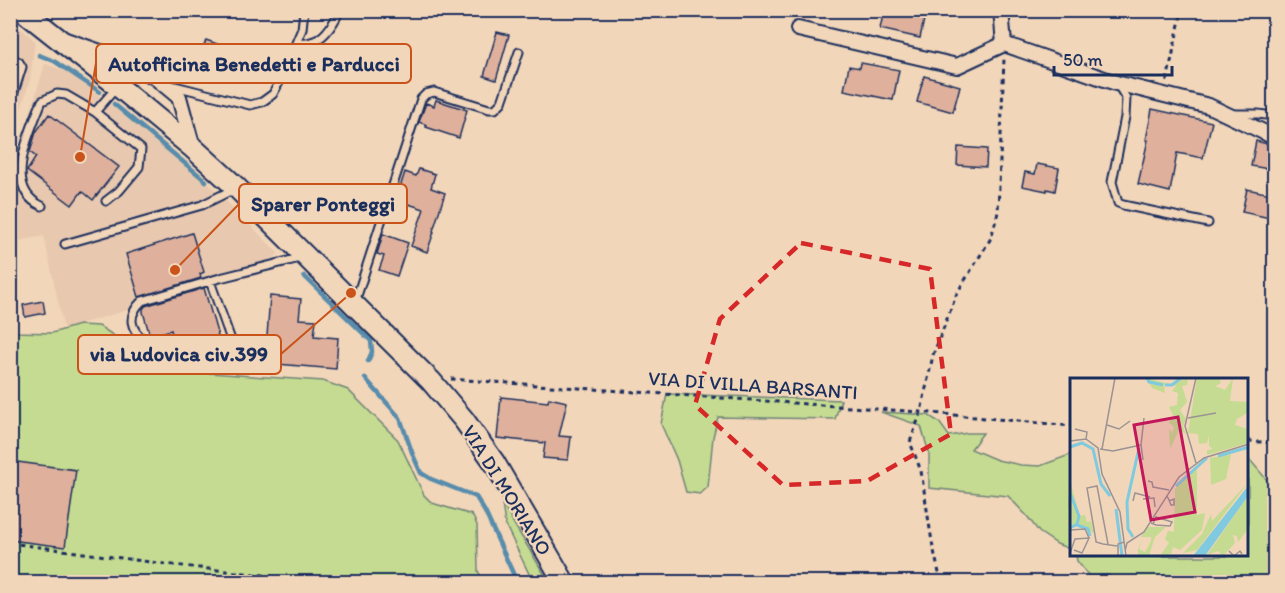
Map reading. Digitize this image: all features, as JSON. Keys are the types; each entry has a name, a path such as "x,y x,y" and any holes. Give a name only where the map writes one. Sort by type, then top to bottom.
{"main road":[{"name":"VIA DI MORIANO","path":"22,10 193,148 237,188 431,381 464,420 494,462 564,582"}],"street":[{"path":"1001,10 1004,44"},
{"path":"798,29 957,66 1004,44 1116,83 1209,106 1275,136"},
{"path":"56,36 112,56 156,78 179,97 193,148"}],"lane":[{"path":"162,83 250,105 262,102 273,94 285,71 302,29 304,10"},
{"path":"296,43 311,42 323,35 334,22 339,10"},
{"path":"354,304 421,99 426,94 434,92 495,109 502,102 519,52"},
{"path":"10,57 19,62 22,67 10,105"},
{"path":"1116,83 1126,98 1125,117 1112,182 1118,203 1208,223"},
{"path":"95,112 118,86"},
{"path":"42,206 28,197 21,178 24,148 42,101 57,94 66,95 95,112 141,149 139,167 119,191 105,201"},
{"path":"1230,114 1275,116"},
{"path":"65,244 202,205 237,188"},
{"path":"210,281 231,340 227,348 210,355 190,357 168,353 140,338 134,329 132,320 135,309 142,301 210,281 306,256"}],"path":[{"path":"1165,95 1182,10"},
{"path":"941,582 921,471 910,442 921,412 933,355 957,292 991,238 998,212 1004,44"},
{"name":"VIA DI VILLA BARSANTI","path":"431,381 441,378 921,412 1070,426"},
{"path":"1249,441 1275,443"},
{"path":"10,543 263,575 273,577 277,582"}],"highlighted area":[{"path":"801,243 930,269 951,434 867,481 783,485 695,405 720,319"}],"shaded area":[{"path":"11,20 35,41 30,80 11,141"},
{"path":"45,64 71,73 209,184 278,253 266,268 64,329 44,236 11,242 11,179"}],"green space":[{"path":"79,325 99,326 167,370 323,381 348,390 398,440 424,495 432,503 472,515 477,525 478,571 484,582 11,582 10,330 52,333"},
{"path":"667,394 841,400 835,419 718,417 713,437 708,487 700,494 686,492 677,460 661,424"},
{"path":"881,412 928,415 939,422 949,436 983,433 971,449 997,460 1040,466 1070,455 1070,549 1039,532 1008,496 929,488 929,453 921,426"},
{"path":"1249,460 1267,480 1274,504 1274,582 1115,582 1109,575 1089,576 1076,557 1249,557"},
{"path":"502,504 549,582 533,582 505,524"}],"building":[{"path":"884,10 926,10 920,38 880,29"},
{"path":"497,32 509,35 496,80 484,76"},
{"path":"206,40 240,52 230,80 196,69"},
{"path":"861,63 899,70 893,100 844,90 849,66 860,68"},
{"path":"924,76 960,86 953,112 917,102"},
{"path":"436,100 467,110 459,138 426,127 427,125 419,122 426,103 434,106"},
{"path":"1152,109 1212,122 1203,158 1177,153 1170,192 1138,184"},
{"path":"49,114 119,167 93,200 82,191 72,205 27,171 36,157 30,152 36,132"},
{"path":"1256,141 1275,146 1275,170 1251,166"},
{"path":"958,147 987,149 986,167 957,165"},
{"path":"1037,164 1059,168 1055,191 1022,186 1025,172 1035,174"},
{"path":"419,169 435,174 431,188 445,193 427,252 411,246 424,209 396,200 405,172 416,176"},
{"path":"1247,189 1275,195 1275,219 1242,212"},
{"path":"192,233 204,272 200,274 201,278 139,297 126,254"},
{"path":"383,234 408,243 397,276 379,270 384,256 377,254"},
{"path":"204,288 220,343 202,349 199,341 176,348 171,330 150,336 143,312 145,306"},
{"path":"270,296 301,299 299,319 316,320 314,336 338,338 336,369 265,363"},
{"path":"43,301 45,313 25,317 23,305"},
{"path":"501,397 548,402 549,398 567,402 559,436 571,437 568,460 543,458 545,443 497,438"},
{"path":"10,461 76,470 65,547 10,540"}],"waterway":[{"path":"976,10 986,15"},
{"path":"39,55 54,61 100,92"},
{"path":"114,104 206,181"},
{"path":"304,276 371,341 372,352 368,361"},
{"path":"365,378 400,418 421,473 476,497 517,582"}],"place":[{"name":"Autofficina Benedetti e Parducci","path":"80,157"},
{"name":"Sparer Ponteggi","path":"175,270"},
{"name":"via Ludovica civ.399","path":"351,293"}]}
